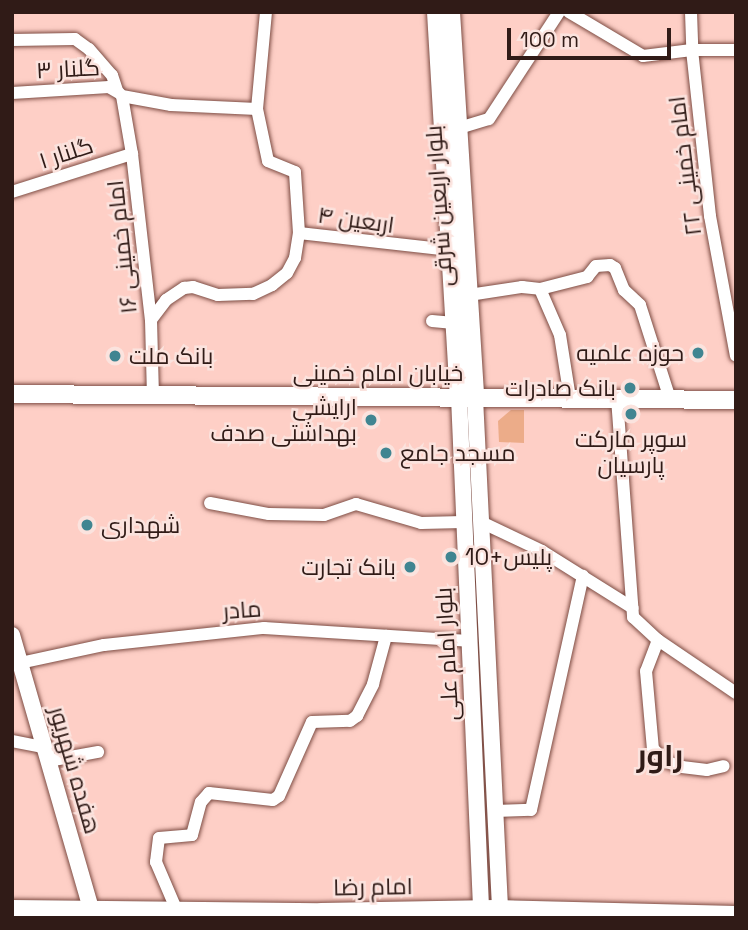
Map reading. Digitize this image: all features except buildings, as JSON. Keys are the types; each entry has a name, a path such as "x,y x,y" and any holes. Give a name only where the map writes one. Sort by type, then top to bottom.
{"main road":[{"name":"بلوار اربعین شرقی","path":"436,12 454,323 467,398"},
{"name":"بلوار اربعین شرقی","path":"451,12 469,295 467,398"},
{"name":"خیابان امام خمینی","path":"15,392 736,400"}],"street":[{"path":"151,320 166,300 184,288 193,287 218,295 253,294 272,285 287,273 295,258 299,233 295,172 268,161 257,109 266,12"},
{"path":"458,128 489,119 559,12"},
{"path":"569,12 643,56 692,50 736,50"},
{"name":"امام خمینی ۲۲","path":"691,12 692,50 710,216 736,356"},
{"path":"12,40 75,38 89,49 112,75 120,93"},
{"name":"گلنار ۳","path":"12,93 109,87 120,93 171,105 257,109"},
{"name":"امام خمینی ۱۶","path":"120,93 132,153 151,320 153,394"},
{"name":"گلنار ۱","path":"12,191 132,153"},
{"name":"اربعین ۴","path":"299,233 450,250"},
{"path":"469,295 522,287 540,289 587,277 596,266 610,265 624,290 639,304 670,399"},
{"path":"540,289 560,335 570,398"},
{"path":"432,321 454,323"},
{"name":"بلوار امام علی","path":"467,398 463,522 469,641 492,910"},
{"name":"بلوار امام علی","path":"467,398 481,522 495,810 492,910"},
{"path":"617,398 634,617 658,640 736,693"},
{"path":"210,503 269,514 324,515 356,505 421,523 463,522"},
{"path":"481,522 542,551 633,608"},
{"path":"495,810 531,810 583,576"},
{"name":"مادر","path":"20,663 104,645 264,628 469,641"},
{"name":"هفده شهریور","path":"12,635 93,913"},
{"path":"179,914 156,862 159,838 192,835 201,802 209,793 273,800 279,796 312,722 350,721 357,716 373,684 386,636"},
{"path":"658,640 646,671 653,748 667,762 682,767 707,770 724,766"},
{"path":"12,741 46,754 99,752"},
{"name":"امام رضا","path":"12,908 179,914 492,910 736,914"}],"place":[{"name":"حوزه علمیه","path":"698,353"},
{"name":"بانک ملت","path":"115,356"},
{"name":"بانک صادرات","path":"630,388"},
{"name":"سوپر مارکت پارسیان","path":"631,414"},
{"name":"ارایشی بهداشتی صدف","path":"371,420"},
{"name":"مسجد جامع","path":"386,453"},
{"name":"شهداری","path":"87,525"},
{"name":"پلیس+10","path":"451,557"},
{"name":"بانک تجارت","path":"410,567"}],"district":[{"name":"راور","path":"660,756"}]}
